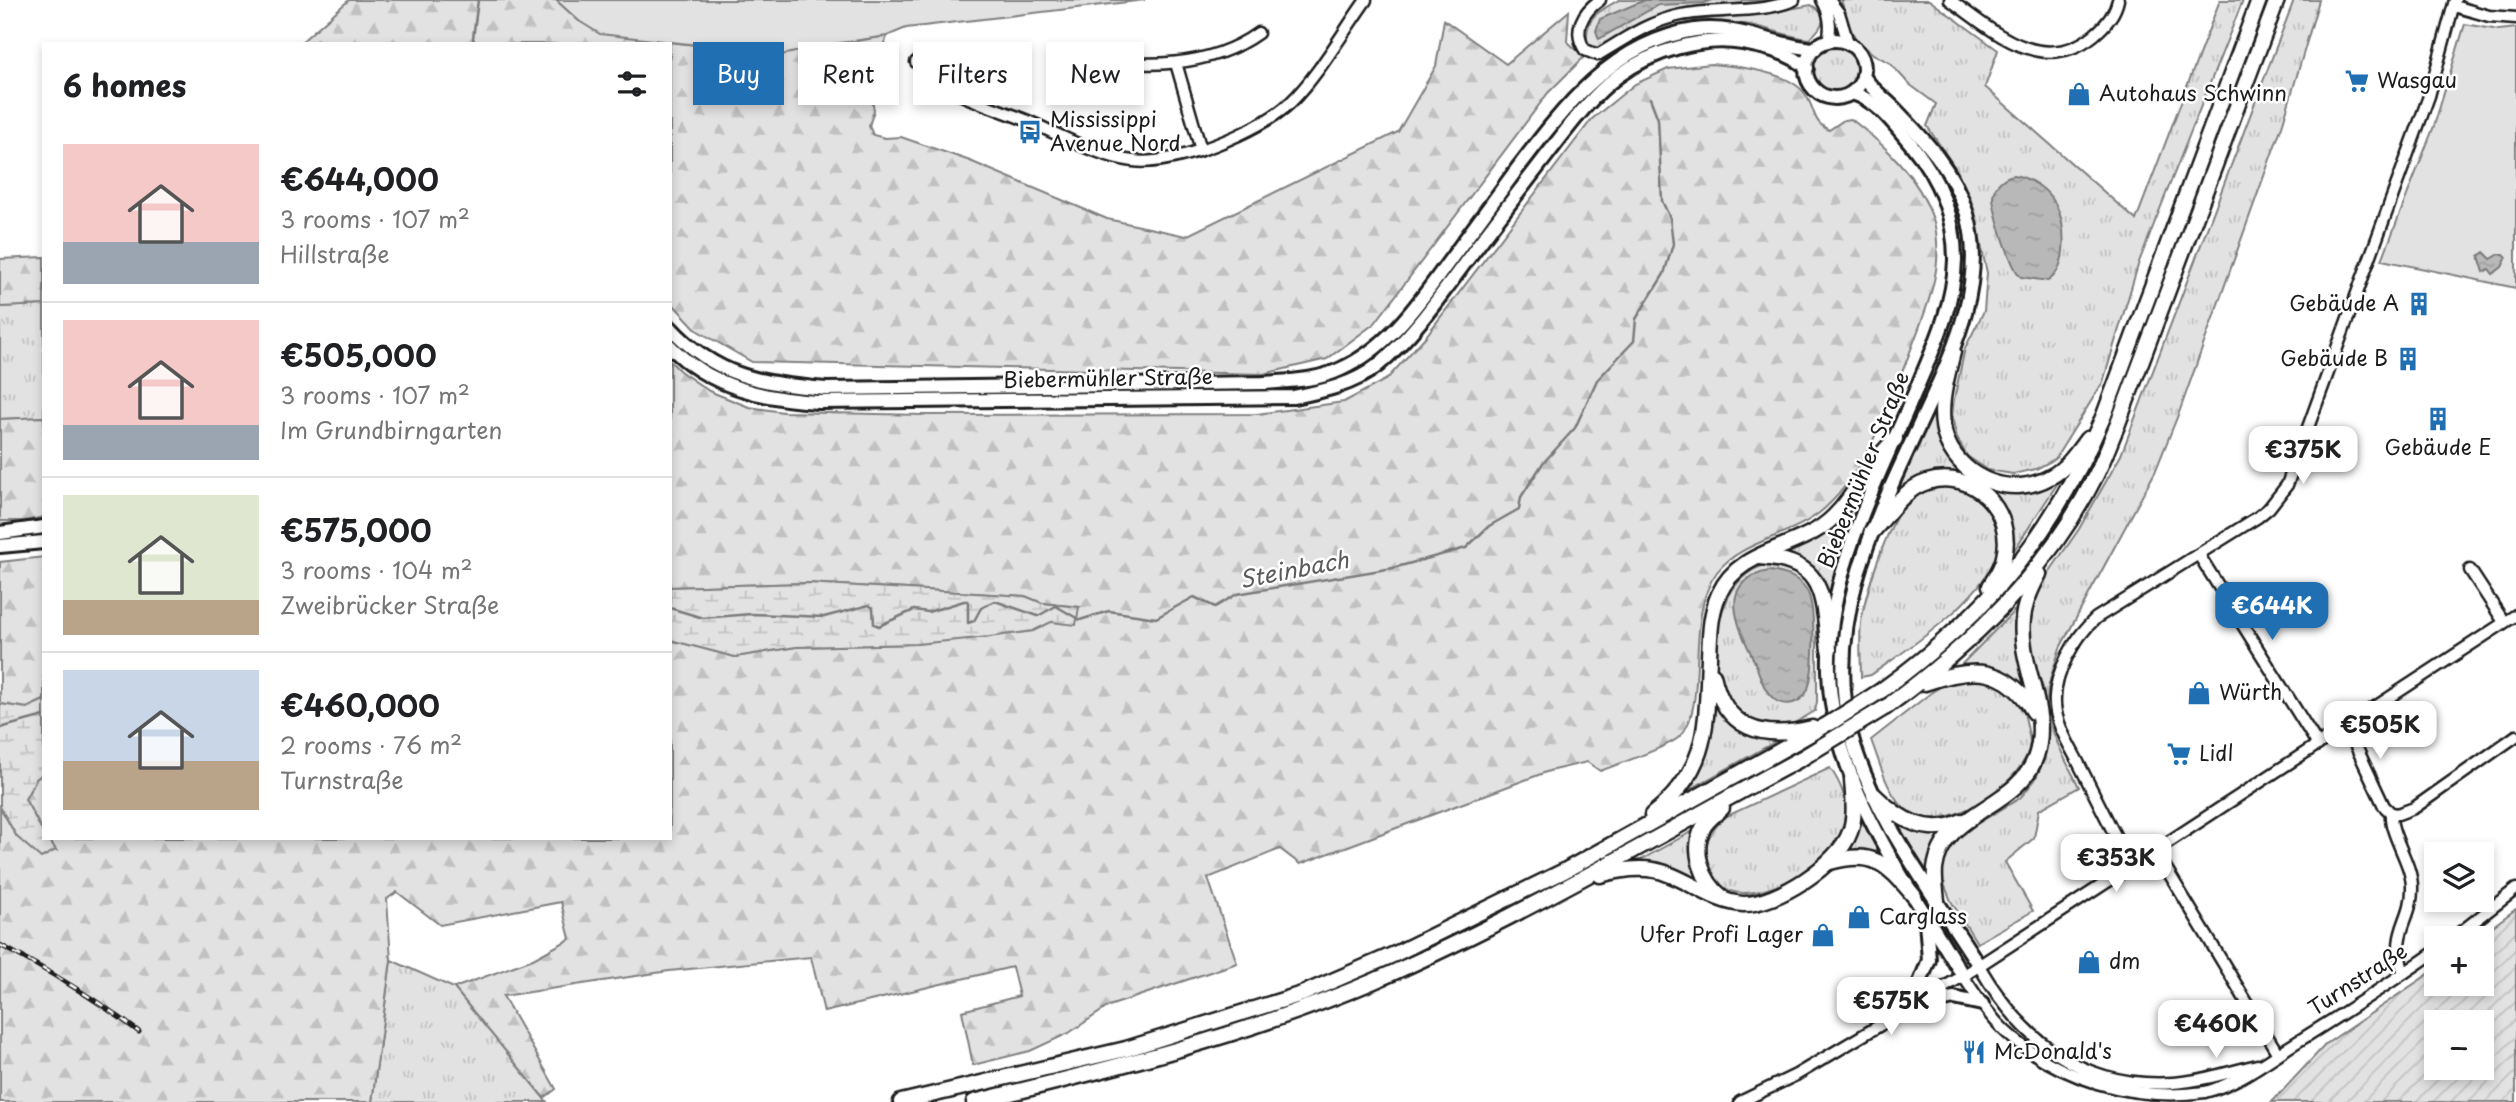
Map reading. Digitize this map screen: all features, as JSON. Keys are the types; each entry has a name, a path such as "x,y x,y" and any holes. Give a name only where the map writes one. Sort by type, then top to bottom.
{"highway":[{"path":"901,1102 1126,1049 1302,994 1407,948 1618,843 1797,736 1830,723 1882,690 1947,640 2014,570 2056,511 2082,465 2104,415 2259,0"},
{"path":"1937,901 1935,868 1942,845 1973,816 2004,797 2031,769 2040,725 2024,649 2023,618 2034,583 2096,475 2117,426 2277,0"},
{"path":"1953,352 1943,401 1943,424 1947,441 1957,459 1974,475 1993,483 2031,485 2051,477 2068,463 2104,415"},
{"path":"1618,843 1670,801 1696,763 1706,727 1711,626 1720,593 1736,570 1757,557 1817,530 1845,505 1895,439"},
{"path":"1871,533 1907,492 1927,482 1969,483 1982,491 2003,519 2005,555 2000,572 1968,620"},
{"path":"974,1102 1131,1064 1248,1029 1374,981 1582,880 1802,758 1886,707 1980,631 2031,575 2058,538"},
{"path":"1757,557 1794,562 1806,569 1814,579 1824,609 1829,650"},
{"path":"1709,654 1716,690 1730,715 1746,726 1762,732 1797,736"},
{"path":"1915,686 1964,671 1990,673 2016,688 2026,699 2040,725"},
{"path":"1830,862 1851,831 1854,810 1852,779"},
{"path":"1726,900 1716,893 1706,878 1700,863 1699,838 1704,825 1738,792"},
{"path":"1874,795 1890,812 1926,828 1942,828 1973,816"},
{"path":"1582,880 1622,870 1654,870 1741,904 1765,901 1830,862 1853,856 1885,864 1914,896"}],"main road":[{"path":"672,329 694,350 734,373 770,384 826,389 1263,383 1308,379 1338,371 1389,337 1421,300 1558,116 1595,77 1622,57 1662,37 1706,29 1755,34 1815,49"},
{"path":"1828,41 1848,43 1861,56 1863,76 1852,93 1840,97 1822,95 1809,81 1809,58 1815,49 1828,41"},
{"name":"Biebermühler Straße","path":"672,348 710,376 744,391 784,400 818,402 1294,397 1344,385 1374,368 1409,336 1564,133 1617,77 1648,59 1689,45 1734,42 1782,54 1807,68"},
{"name":"Biebermühler Straße","path":"1863,76 1930,147 1949,173 1968,217 1972,240 1971,278 1968,300 1953,352 1871,533 1851,598 1842,660 1846,708 1852,736 1874,795 1979,966"},
{"name":"Biebermühler Straße","path":"1852,93 1872,103 1916,150 1946,204 1953,228 1955,261 1942,327 1852,545 1841,581 1833,612 1829,650 1831,703 1836,729 1852,779 1879,836 1963,976"},
{"path":"0,533 42,527"},
{"path":"0,546 42,542"},
{"path":"1910,1007 1929,960 1925,914"},
{"path":"1910,1007 1954,998 1982,1004"}],"street":[{"path":"988,105 1118,158 1156,162 1183,157 1259,124 1289,104 1366,0"},
{"path":"1600,0 1585,14 1578,29 1584,50 1598,55 1665,18 1701,11 1781,4 1794,0"},
{"path":"1822,0 1830,17 1831,31 1828,41"},
{"path":"1829,0 1839,13 1848,43"},
{"path":"1950,0 2011,42 2022,48 2045,52 2061,51 2089,39 2110,18 2118,0"},
{"path":"2131,866 2059,723 2055,694 2068,655 2083,630 2096,618 2199,555 2269,508 2287,485 2429,96 2454,3 2489,16 2516,18"},
{"path":"1144,64 1176,63 1223,53 1258,33"},
{"path":"1176,63 1201,150"},
{"path":"2199,555 2318,745"},
{"path":"2470,570 2504,622"},
{"path":"1740,1102 1796,1075 1979,966 2516,615"},
{"path":"2347,727 2384,806 2391,813 2405,813 2414,808 2516,736"},
{"path":"2391,813 2390,818 2410,870 2412,886 2411,900 2398,943 2404,973"},
{"path":"2155,850 2278,1054"},
{"path":"2468,926 2516,889"},
{"name":"Turnstraße","path":"1963,976 2003,1028 2024,1047 2063,1072 2113,1091 2174,1100 2221,1087 2246,1075 2424,959"},
{"name":"Turnstraße","path":"1979,966 2008,1011 2034,1038 2062,1058 2092,1071 2116,1079 2174,1083 2264,1063"},
{"path":"2174,1083 2174,1100"}],"green space":[{"path":"349,0 556,0 579,21 666,42 301,42"},
{"path":"556,0 1145,0 906,28 887,36 846,42 798,42 798,51 784,54 784,42 693,42 693,44 600,34 579,21"},
{"path":"1619,0 1782,0 1680,10 1641,22 1596,48 1587,43 1588,27 1594,16"},
{"path":"1841,0 1929,0 1998,50 1985,87 2136,220 2220,0 2243,0 2139,262 2103,382 2055,459 2036,469 2013,474 1988,470 1967,456 1957,438 1952,417 1954,400 1965,348 1984,311 1987,273 1973,208 1958,172 1927,126 1936,104 1909,84 1890,63 1873,54 1856,39"},
{"path":"2294,0 2319,0 2283,123 2180,410 2155,472 2060,648 2050,680 2047,703 2052,728 2079,787 2039,810 2034,838 2005,862 2033,911 1977,943 1951,901 1942,879 1942,861 1946,848 1962,833 2020,798 2035,780 2044,760 2048,723 2043,688 2028,641 2030,611 2039,587 2079,529 2121,455"},
{"path":"1811,5 1823,17 1821,26 1809,39 1753,25 1732,23 1693,25 1642,35 1674,22 1769,13"},
{"path":"1569,11 1567,41 1584,57 1548,93 1375,323 1327,359 1263,374 752,362 698,331 672,303 672,43 693,45 693,105 784,105 784,53 798,51 798,105 873,105 869,126 873,135 885,138 901,137 970,161 1107,219 1186,236 1398,132 1436,66 1444,20 1506,64"},
{"path":"2465,24 2499,30 2516,28 2516,288 2382,260 2434,126"},
{"path":"887,36 885,42 851,42"},
{"path":"1835,47 1851,54 1858,70 1851,86 1835,93 1819,86 1812,70 1819,54"},
{"path":"1711,64 1775,75 1798,86 1808,99 1816,119 1829,130 1844,120 1851,119 1888,151 1910,176 1927,203 1937,240 1936,272 1922,319 1894,393 1865,456 1853,475 1840,493 1813,518 1740,552 1717,572 1707,591 1701,613 1693,706 1688,724 1672,742 1600,771 1587,762 1549,771 1300,864 1280,849 1208,878 1237,963 1109,1006 1069,1033 1030,1051 973,1065 962,1011 1019,996 1012,967 824,1012 811,957 669,971 503,996 556,1089 544,1098 454,988 533,959 570,939 561,902 440,925 397,892 387,899 391,960 372,1102 0,1102 0,807 17,837 56,850 48,840 672,840 672,641 735,657 796,647 916,644 1033,631 1079,607 1042,603 1025,596 807,583 672,587 672,363 709,391 749,407 783,412 923,415 1257,414 1344,402 1387,379 1426,336 1592,119 1635,84 1668,69"},
{"path":"42,257 42,305 0,307 0,259"},
{"path":"42,305 42,417 0,419 0,307"},
{"path":"1936,402 1935,421 1939,438 1996,489 2063,475 2011,555 2010,528 1989,490 1916,481 1897,490"},
{"path":"42,417 42,517 0,521 0,419"},
{"path":"1867,483 1869,485 1839,556 1829,596 1810,567 1796,557 1778,551 1810,541"},
{"path":"1952,486 1978,499 1991,516 1999,542 1991,567 1979,585 1945,620 1871,675 1861,677 1860,637 1863,611 1879,556 1895,520 1903,507 1916,495 1930,489"},
{"path":"42,557 42,701 27,708 0,704 0,562"},
{"path":"1762,566 1784,568 1800,575 1811,589 1817,610 1815,711 1784,727 1765,725 1743,717 1728,699 1719,676 1716,650 1719,623 1728,598 1742,578"},
{"path":"807,583 1025,596 1042,603 1079,607 1076,625 1051,622 1033,631 989,637 916,644 796,647 735,657 672,641 672,587"},
{"path":"2016,609 2014,630 2028,690 1998,670 1961,665"},
{"path":"1978,678 2010,691 2020,703 2030,740 2025,759 1997,791 1978,804 1937,818 1919,817 1904,808 1893,793 1871,740 1950,681"},
{"path":"1714,698 1726,719 1739,731 1757,737 1780,739 1687,791 1704,761 1712,732"},
{"path":"42,701 42,774 36,779 25,799 42,830 42,840 48,840 56,850 41,858 17,837 0,807 0,704 27,708"},
{"path":"1830,768 1844,797 1847,821 1835,845 1818,862 1773,887 1750,893 1729,891 1714,879 1706,857 1707,845 1714,829 1722,820"},
{"path":"42,774 42,830 25,799 36,779"},
{"path":"1860,812 1886,861 1865,851 1846,851"},
{"path":"1896,822 1919,832 1945,833 1929,876"},
{"path":"1698,828 1704,885 1678,869 1639,861"},
{"path":"2516,909 2516,1102 2272,1102 2326,1044 2424,977 2424,996 2494,996 2493,926"},
{"path":"391,960 454,988 547,1102 372,1102"}],"water":[{"path":"1645,0 1712,0 1704,3 1658,5 1599,39 1596,31 1600,19"},
{"path":"2014,175 2032,181 2042,188 2059,212 2064,244 2059,266 2048,281 2021,277 2004,240 1993,194 1999,183"},
{"path":"2484,252 2491,259 2500,254 2507,257 2502,267 2493,274 2489,269 2484,272 2479,256"},
{"path":"1769,571 1785,574 1799,581 1806,589 1812,609 1813,653 1808,689 1798,701 1790,704 1777,701 1770,695 1737,620 1736,595 1742,584 1752,576"}],"waterway":[{"path":"474,42 478,0"},
{"name":"Steinbach","path":"672,609 703,618 751,614 824,617 869,605 873,608 874,624 879,626 914,610 928,612 964,601 968,601 968,623 974,621 981,608 995,601 1038,616 1056,606 1080,620 1109,611 1156,618 1194,597 1215,607 1237,594 1393,568 1466,548 1489,526 1519,509 1521,497 1543,463 1575,428 1597,380 1634,341 1636,319 1664,274 1673,244 1670,218 1662,201 1658,119 1650,98"},
{"name":"Steinbach","path":"0,728 42,717"}],"railway":[{"path":"0,945 71,986 139,1032"}],"place":[{"name":"Wasgau","path":"2357,81"},
{"name":"Autohaus Schwinn","path":"2079,94"},
{"name":"Mississippi Avenue Nord","path":"1030,132"},
{"name":"Gebäude A","path":"2419,304"},
{"name":"Gebäude B","path":"2408,359"},
{"name":"Gebäude E","path":"2438,419"},
{"name":"Würth","path":"2199,693"},
{"name":"Lidl","path":"2179,754"},
{"name":"Carglass","path":"1859,917"},
{"name":"Ufer Profi Lager","path":"1823,935"},
{"name":"dm","path":"2089,962"},
{"name":"McDonald's","path":"1974,1052"}]}
